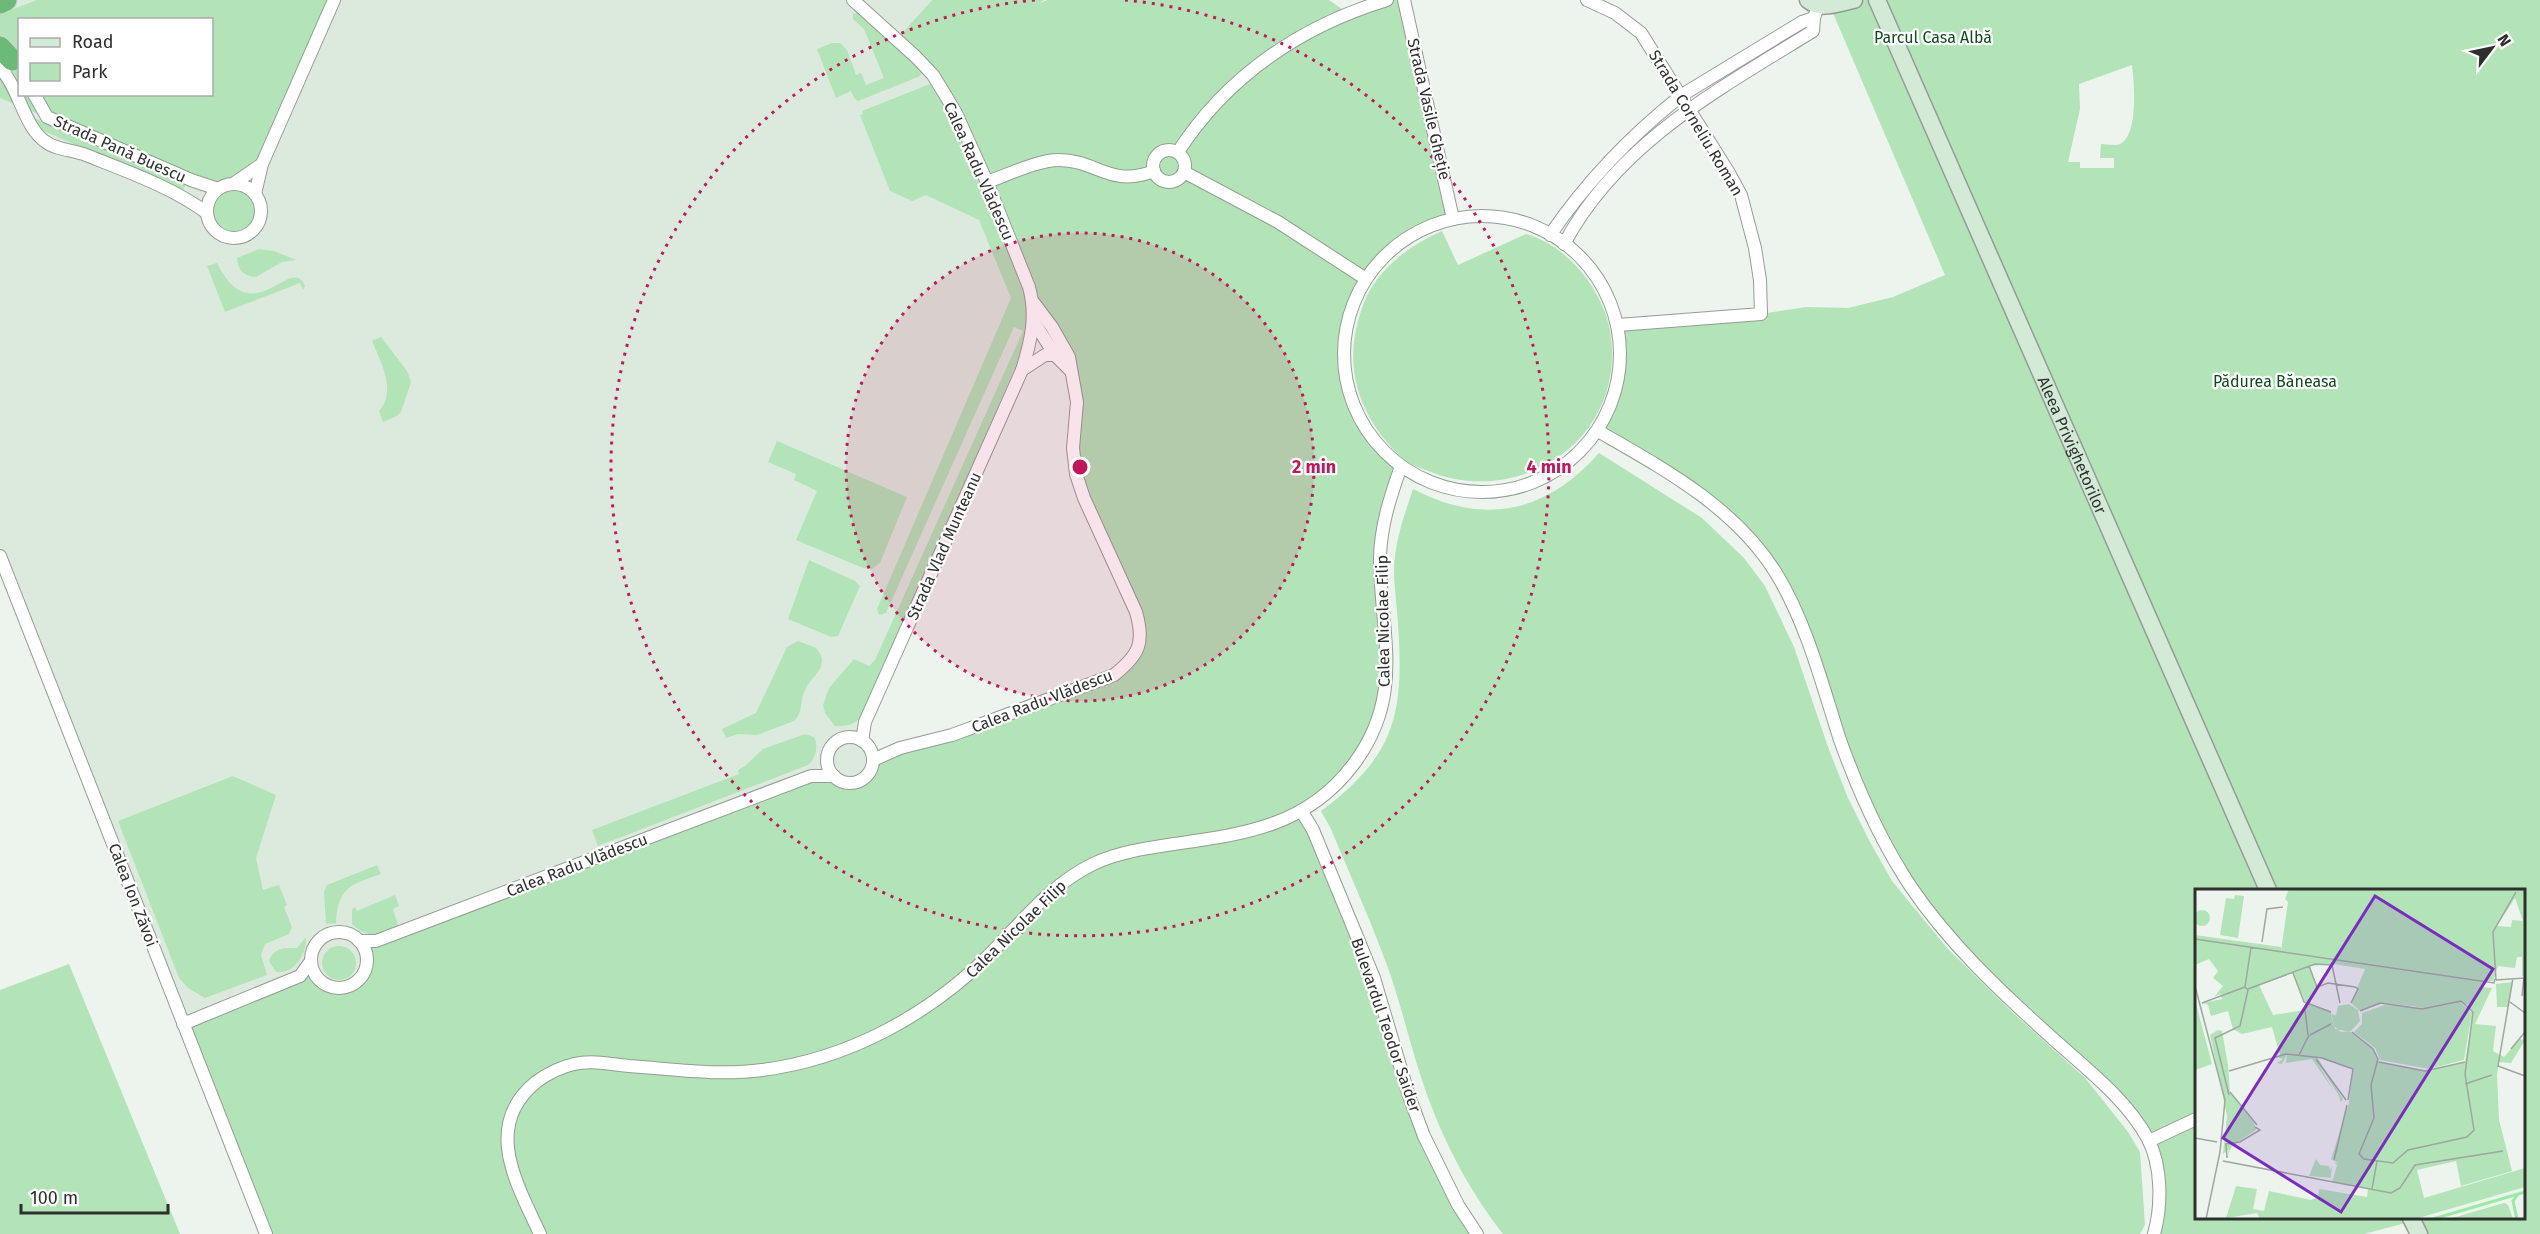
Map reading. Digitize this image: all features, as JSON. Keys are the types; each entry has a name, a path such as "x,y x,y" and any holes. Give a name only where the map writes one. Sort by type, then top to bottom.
{"highway":[{"path":"0,3 6,0"}],"street":[{"path":"255,194 262,164 334,0"},
{"name":"Calea Radu Vlădescu","path":"853,0 933,75 956,113 987,182 1034,303 1069,357 1077,402 1073,448 1076,474 1084,498 1136,612 1141,630 1136,653 1114,675 952,735 900,748 873,760"},
{"path":"1178,152 1189,135 1212,109 1269,56 1346,12 1387,0"},
{"name":"Strada Vasile Gheție","path":"1404,0 1453,219"},
{"name":"Strada Corneliu Roman","path":"1587,0 1615,14 1641,33 1682,95 1741,195 1755,248 1760,280 1761,314 1618,325"},
{"path":"1550,236 1599,170 1619,149 1682,95 1802,22 1822,6 1854,0"},
{"name":"Aleea Privighetorilor","path":"1877,0 2267,889"},
{"path":"1564,244 1580,218 1611,178 1661,129 1689,108 1813,31 1822,6"},
{"name":"Strada Pană Buescu","path":"6,59 18,93"},
{"name":"Strada Pană Buescu","path":"19,96 31,125 46,143 84,154 174,193 193,202 207,213"},
{"name":"Strada Pană Buescu","path":"35,96 42,111 49,118 191,180 218,189"},
{"path":"1171,150 1178,152 1184,159 1184,172 1179,179 1170,182 1160,179 1154,171 1154,159 1159,153 1171,150"},
{"path":"987,182 1057,159 1074,162 1115,176 1137,177 1154,171"},
{"path":"233,184 249,188 255,194 261,207 259,220 246,235 238,238 221,235 212,226 207,213 209,201 218,189 233,184 262,164"},
{"path":"1184,172 1278,222 1366,279"},
{"path":"1481,216 1499,218 1524,224 1550,236 1564,244 1588,267 1599,283 1618,325 1621,358 1619,374 1610,408 1598,431 1585,446 1549,474 1508,489 1462,490 1443,487 1400,469 1369,434 1354,409 1346,385 1343,356 1346,327 1355,300 1366,279 1386,255 1415,234 1453,219 1481,216"},
{"name":"Calea Radu Vlădescu","path":"1022,370 1031,343 1034,303"},
{"name":"Calea Radu Vlădescu","path":"1034,322 1055,355 1072,374"},
{"path":"1031,343 1042,337 1062,344"},
{"path":"1022,370 1045,355 1055,355"},
{"name":"Strada Vlad Munteanu","path":"860,742 865,722 1022,370"},
{"path":"1598,431 1707,499 1752,542 1775,572 1789,598 1863,797 1910,886 1969,958 2036,1024 2116,1097 2149,1141 2155,1158 2159,1188 2159,1216 2154,1234"},
{"name":"Calea Nicolae Filip","path":"540,1234 508,1158 506,1135 512,1115 521,1099 536,1082 555,1071 573,1064 591,1062 698,1072 735,1072 772,1068 827,1054 890,1029 939,999 970,973 1061,884 1096,862 1151,848 1245,833 1283,821 1302,812 1324,796 1350,769 1371,737 1382,709 1387,686 1387,662 1380,555 1385,514 1400,469"},
{"name":"Calea Ion Zăvoi","path":"0,556 266,1234"},
{"path":"842,739 860,742 873,760 869,773 859,781 846,783 834,776 827,760 832,746 842,739"},
{"name":"Calea Radu Vlădescu","path":"860,742 900,748"},
{"name":"Calea Radu Vlădescu","path":"811,776 827,760"},
{"name":"Calea Radu Vlădescu","path":"359,941 376,941 811,776 834,776"},
{"name":"Bulevardul Teodor Saider","path":"1302,812 1313,830 1374,978 1409,1096 1424,1136 1458,1205 1477,1234"},
{"path":"183,1024 300,976 311,961 316,944 330,934 345,933 359,941 366,954 367,964 363,974 352,985 336,988 320,980 300,976"},
{"path":"366,954 376,941"},
{"path":"311,961 313,971 320,980"},
{"path":"2149,1141 2195,1119"},
{"path":"2412,1219 2419,1234"}],"shaded area":[{"path":"6,0 932,0 897,39 944,93 1031,343 862,741 871,752 873,760 866,776 855,783 846,783 838,779 829,769 362,945 367,959 366,969 360,979 352,985 336,988 328,986 314,971 183,1024 0,556 0,3"}],"green space":[{"path":"37,0 334,0 262,164 233,184 218,189 0,98 0,14"},
{"path":"932,0 1044,0 1040,3 1047,0 1329,0 1346,12 1387,0 1404,0 1453,219 1424,230 1398,246 1377,267 1360,291 1349,318 1344,347 1345,377 1353,407 1368,432 1400,469 1385,514 1387,686 1362,752 1303,812 1374,978 1409,1096 1477,1234 266,1234 183,1024 313,971 321,981 331,986 342,987 352,984 360,978 365,969 366,958 362,945 829,769 842,782 856,782 869,772 871,752 900,748 1127,665 1141,630 1076,474 1072,374 1034,303 956,113 897,39"},
{"name":"Pădurea Băneasa","path":"1808,0 2540,0 2540,1234 2419,1234 2413,1221 2364,1234 2154,1234 2159,1188 2138,1124 1969,958 1886,844 1789,598 1728,517 1598,431 1615,393 1620,353 1618,325 1761,314 1806,307 1848,308 1893,297 1945,275 1830,6","holes":["2132,65 2133,120 2126,139 2120,144 2101,144 2100,158 2114,158 2114,168 2080,168 2080,162 2068,162 2080,109 2079,84"]},
{"path":"861,11 923,72 918,77 858,101 851,91 836,98 817,49 832,43 840,43 847,50 856,75 861,73 866,85 884,78 864,29 853,19 853,14"},
{"path":"930,84 964,139 1030,301 1030,323 1022,352 863,714 851,724 835,726 825,713 823,705 829,688 854,659 869,666 875,660 1023,331 1014,327 886,613 879,615 877,609 1011,298 979,220 926,195 912,201 890,191 860,115 863,114 862,111"},
{"path":"34,118 186,184 182,192 24,122"},
{"path":"234,190 242,191 249,196 254,203 254,219 249,226 242,231 234,232 226,231 219,226 214,219 213,211 214,203 219,196 226,191"},
{"path":"1442,231 1458,265 1526,234 1540,239 1565,255 1585,276 1606,315 1612,348 1612,365 1609,382 1599,409 1584,433 1564,452 1541,467 1515,477 1487,481 1459,480 1431,472 1406,461 1378,431 1359,394 1354,367 1354,339 1366,297 1392,262 1416,245"},
{"path":"259,249 274,251 296,260 282,262 256,277 245,274 240,269 237,258"},
{"path":"217,263 231,283 244,292 257,293 290,278 299,278 305,286 303,290 300,283 225,312 207,266"},
{"path":"381,337 407,371 411,382 401,412 383,422 379,411 387,395 386,377 372,341"},
{"path":"777,441 907,497 880,563 872,569 863,568 796,540 817,491 794,480 796,474 768,462"},
{"path":"1599,453 1702,518 1744,558 1765,586 1794,647 1848,798 1892,881 1948,949 2011,1011 2086,1079 2128,1132 2140,1152 2145,1225 2140,1234 1503,1234 1490,1216 1466,1179 1436,1119 1397,995 1368,915 1321,811 1366,771 1380,751 1390,730 1399,683 1394,576 1396,548 1413,489 1439,501 1465,507 1489,510 1513,507 1536,501 1558,489 1579,473"},
{"path":"809,560 855,581 860,586 838,636 831,637 788,619"},
{"path":"798,641 816,648 822,661 820,669 805,690 797,717 794,721 757,735 738,734 726,738 722,729 756,713 787,647"},
{"path":"805,734 814,737 816,744 815,755 808,765 598,846 592,830 739,774 738,770 763,749"},
{"path":"233,776 276,795 256,858 263,890 279,885 292,927 289,934 265,944 261,955 267,975 205,998 188,988 179,978 118,821"},
{"path":"377,865 381,874 361,881 348,889 340,902 336,923 326,924 324,892 327,885"},
{"path":"395,895 399,906 393,909 399,928 380,934 369,934 352,924 352,909 355,907 357,911"},
{"path":"306,937 304,950 298,962 289,970 276,972 269,961 271,956 284,948 297,948"},
{"path":"339,946 351,951 356,963 351,975 339,980 327,975 322,963 327,951"},
{"path":"69,964 180,1234 0,1234 0,990"}],"park label":[{"name":"Parcul Casa Albă","path":"1933,37"}]}
